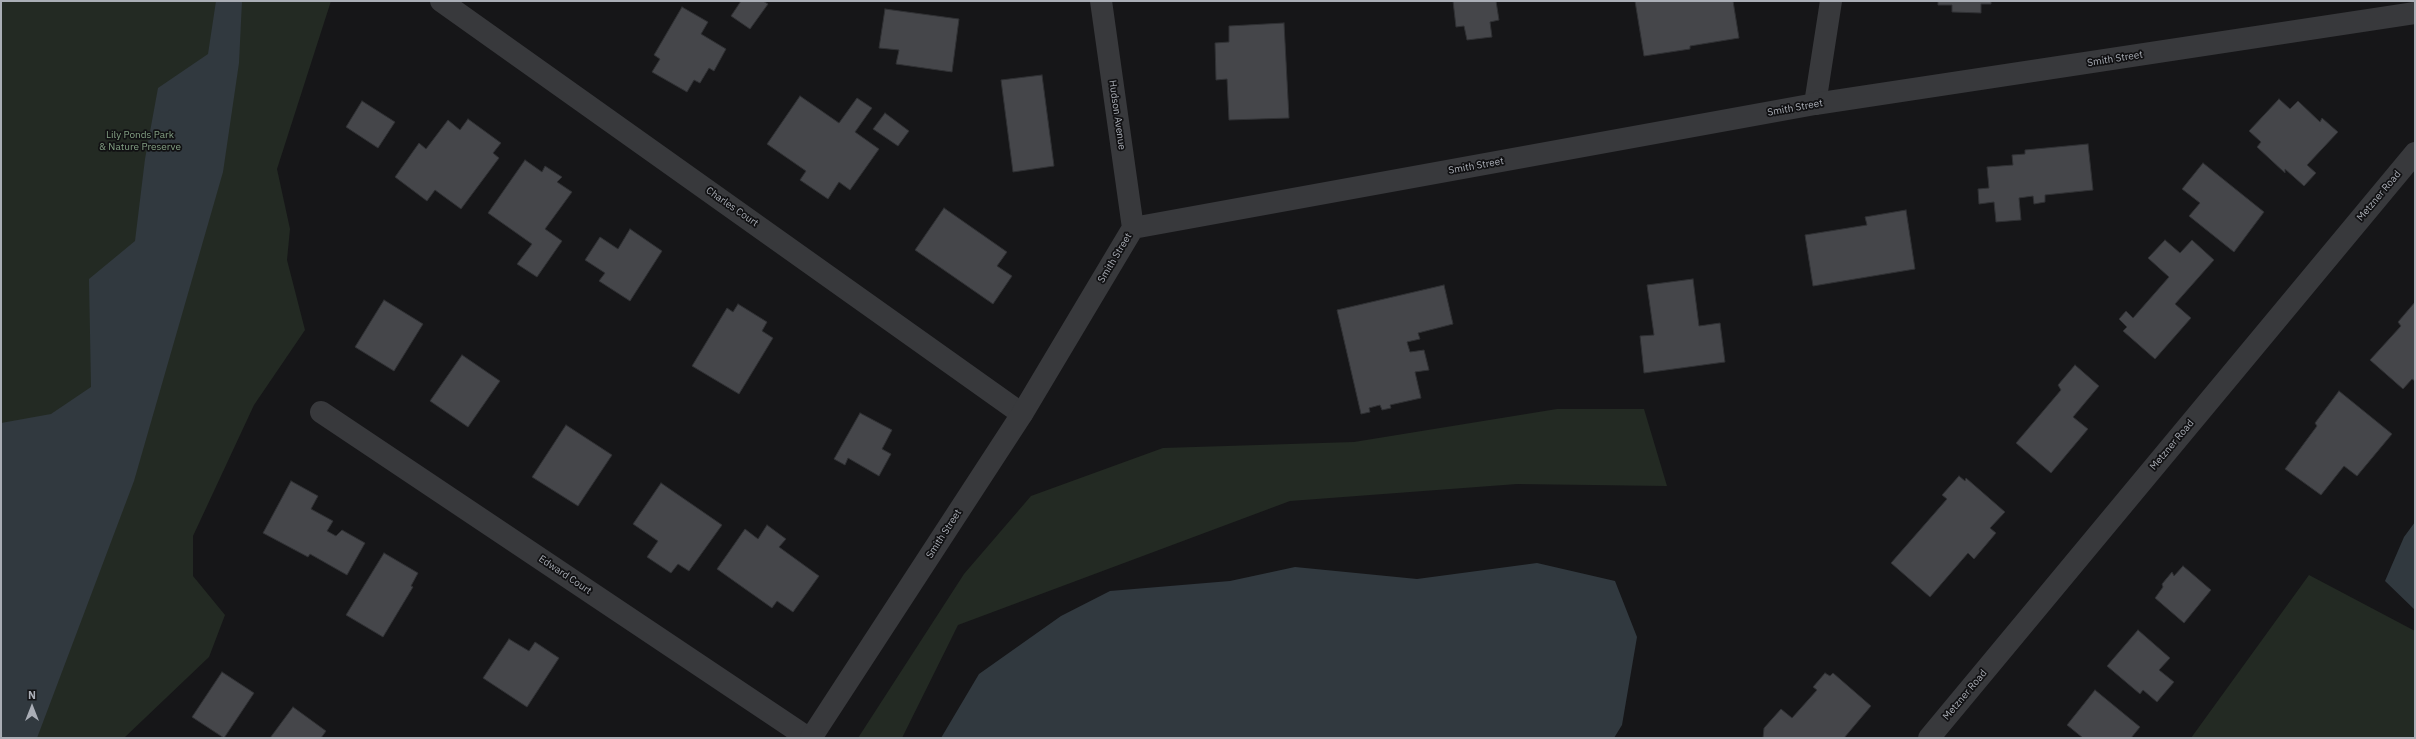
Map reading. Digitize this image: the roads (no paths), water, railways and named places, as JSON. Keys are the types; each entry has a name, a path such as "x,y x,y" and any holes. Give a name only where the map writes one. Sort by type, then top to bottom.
{"street":[{"name":"Charles Court","path":"441,1 1022,414"},
{"name":"Hudson Avenue","path":"1101,1 1133,228"},
{"path":"1815,104 1831,1"},
{"name":"Smith Street","path":"811,738 1022,414 1133,228 1815,104 2415,13"},
{"name":"Metzner Road","path":"1929,738 2415,153"},
{"name":"Edward Court","path":"322,412 808,738"}],"park label":[{"name":"Lily Ponds Park & Nature Preserve","path":"140,140"}]}
